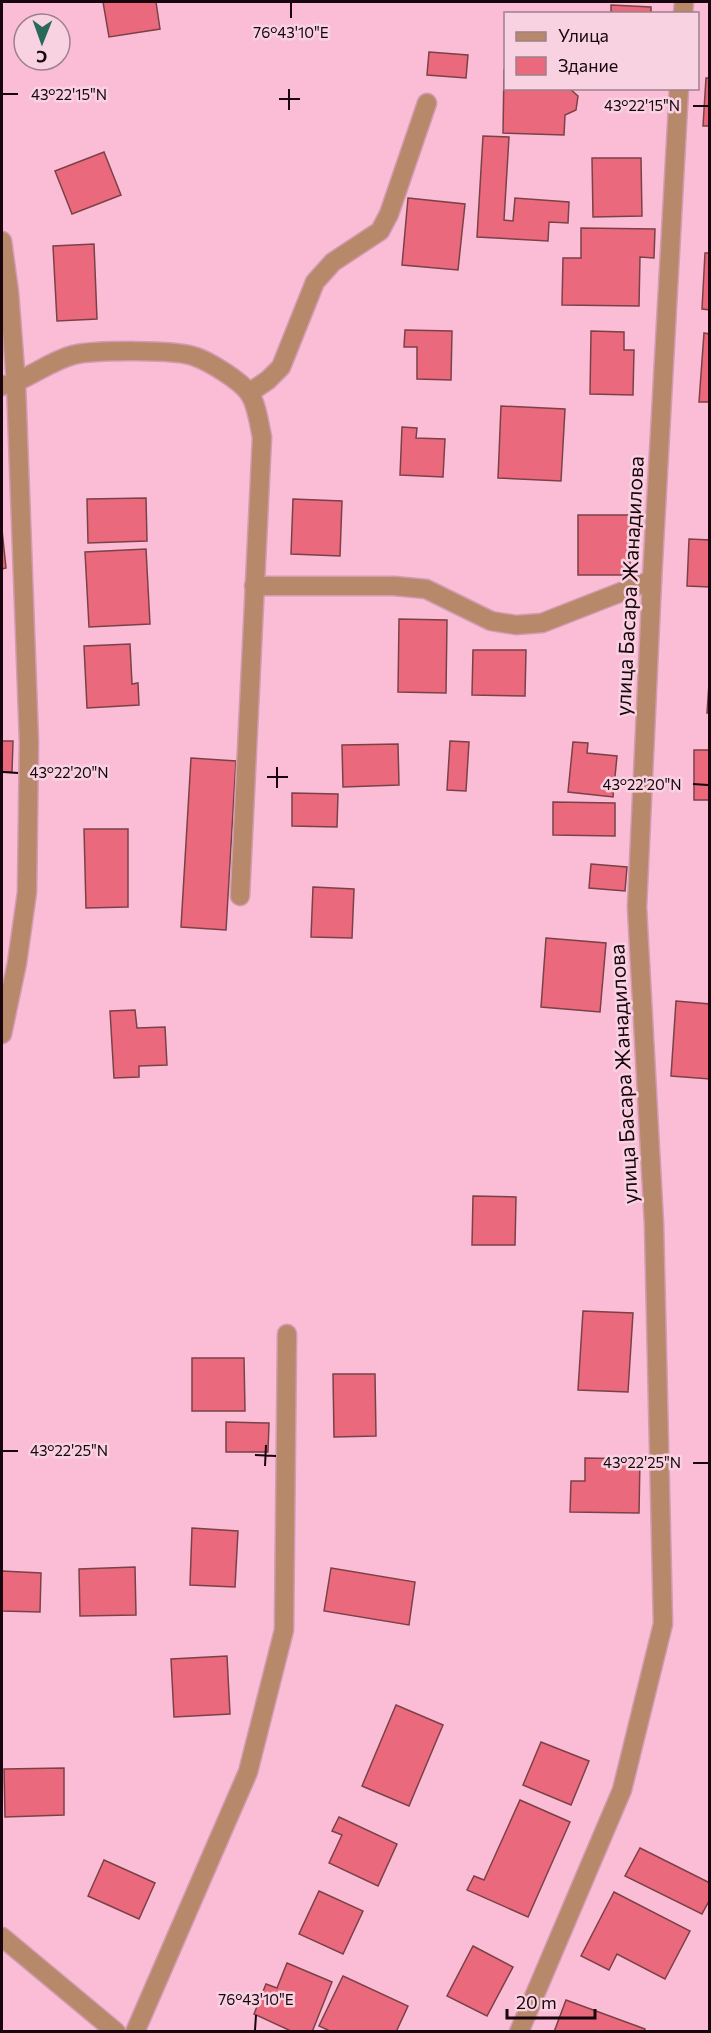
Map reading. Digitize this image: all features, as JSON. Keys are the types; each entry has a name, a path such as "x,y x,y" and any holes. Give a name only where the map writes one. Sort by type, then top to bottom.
{"street":[{"name":"улица Басара Жанадилова","path":"519,2031 622,1790 663,1624 654,1224 638,908 652,580 679,90"},
{"path":"249,393 268,380 281,367 315,282 323,271 380,231 390,214 427,103"},
{"path":"2,241 9,292 9,384 29,742 27,892 17,963 2,1034"},
{"path":"9,384 36,369 75,355 127,351 195,356 223,372 249,393 262,437 240,896"},
{"path":"254,586 394,586 426,589 491,621 516,626 542,622 652,580"},
{"path":"135,2031 248,1772 284,1629 286,1334"},
{"path":"2,1937 116,2031"}],"building":[{"path":"103,2 156,2 160,29 109,37"},
{"path":"611,5 651,7 651,12 611,12"},
{"path":"429,52 468,55 466,78 427,75"},
{"path":"504,69 504,90 571,90 578,96 576,110 565,115 564,135 503,133"},
{"path":"706,78 710,78 710,126 703,126"},
{"path":"483,136 509,137 504,220 513,221 515,198 569,202 568,223 549,222 548,241 477,237"},
{"path":"104,152 121,195 72,214 55,171"},
{"path":"592,158 641,158 642,216 593,217"},
{"path":"408,198 465,204 458,270 402,265"},
{"path":"581,228 655,229 654,258 640,257 639,306 562,305 563,258 581,258"},
{"path":"94,244 97,319 57,321 53,246"},
{"path":"705,253 710,253 710,310 702,309"},
{"path":"405,330 452,331 451,380 417,379 417,347 404,347"},
{"path":"591,331 624,332 624,350 634,350 633,395 590,394"},
{"path":"704,333 710,334 710,402 699,402"},
{"path":"501,406 565,409 561,481 498,478"},
{"path":"402,427 417,428 416,438 445,439 443,477 400,475"},
{"path":"146,498 147,541 88,543 87,499"},
{"path":"293,499 342,501 340,556 291,554"},
{"path":"578,515 630,515 630,575 578,575"},
{"path":"2,530 6,568 2,569"},
{"path":"689,539 710,540 710,587 687,586"},
{"path":"146,549 150,624 89,627 85,552"},
{"path":"399,619 447,620 446,693 398,692"},
{"path":"130,644 132,684 138,683 139,705 87,708 84,646"},
{"path":"473,650 526,650 525,696 472,695"},
{"path":"710,669 710,713 707,713"},
{"path":"2,741 13,741 12,772 2,772"},
{"path":"450,741 469,742 466,791 447,790"},
{"path":"573,742 588,743 587,753 617,756 613,797 568,792"},
{"path":"398,744 399,785 343,787 342,745"},
{"path":"694,750 710,750 710,800 694,800"},
{"path":"191,758 236,761 226,930 181,927"},
{"path":"292,793 338,794 337,827 292,826"},
{"path":"553,802 615,803 615,836 553,835"},
{"path":"84,829 128,829 128,907 86,908"},
{"path":"591,864 627,867 625,891 589,888"},
{"path":"313,887 354,889 352,938 311,937"},
{"path":"546,938 606,943 600,1012 541,1007"},
{"path":"676,1001 710,1004 710,1079 671,1076"},
{"path":"135,1010 137,1028 165,1027 167,1065 139,1066 139,1077 114,1078 110,1011"},
{"path":"473,1196 516,1197 515,1245 472,1245"},
{"path":"583,1311 633,1313 628,1392 578,1390"},
{"path":"192,1358 244,1358 245,1411 192,1411"},
{"path":"333,1374 375,1374 376,1436 334,1437"},
{"path":"226,1422 269,1423 268,1452 226,1452"},
{"path":"585,1458 640,1459 639,1513 570,1512 571,1481 585,1481"},
{"path":"192,1528 238,1531 235,1587 190,1585"},
{"path":"135,1567 136,1615 80,1616 79,1569"},
{"path":"331,1568 415,1582 409,1625 324,1611"},
{"path":"2,1571 41,1573 40,1612 2,1611"},
{"path":"227,1656 230,1714 174,1717 171,1659"},
{"path":"396,1705 443,1725 409,1806 362,1786"},
{"path":"541,1742 589,1761 571,1805 523,1785"},
{"path":"64,1768 64,1815 5,1817 4,1769"},
{"path":"520,1800 570,1822 528,1917 467,1890 474,1876 484,1880"},
{"path":"339,1817 397,1844 378,1886 329,1863 342,1835 332,1831"},
{"path":"640,1848 710,1883 710,1899 702,1914 625,1876"},
{"path":"104,1860 155,1883 139,1919 88,1896"},
{"path":"319,1891 363,1911 343,1954 299,1934"},
{"path":"614,1892 690,1931 665,1979 617,1954 609,1970 581,1956"},
{"path":"473,1946 513,1967 487,2016 447,1996"},
{"path":"287,1963 332,1982 312,2032 293,2032 254,2014 266,1984 277,1988"},
{"path":"343,1976 408,2006 396,2032 332,2032 319,2026"},
{"path":"566,2000 645,2029 644,2032 554,2032"}]}
